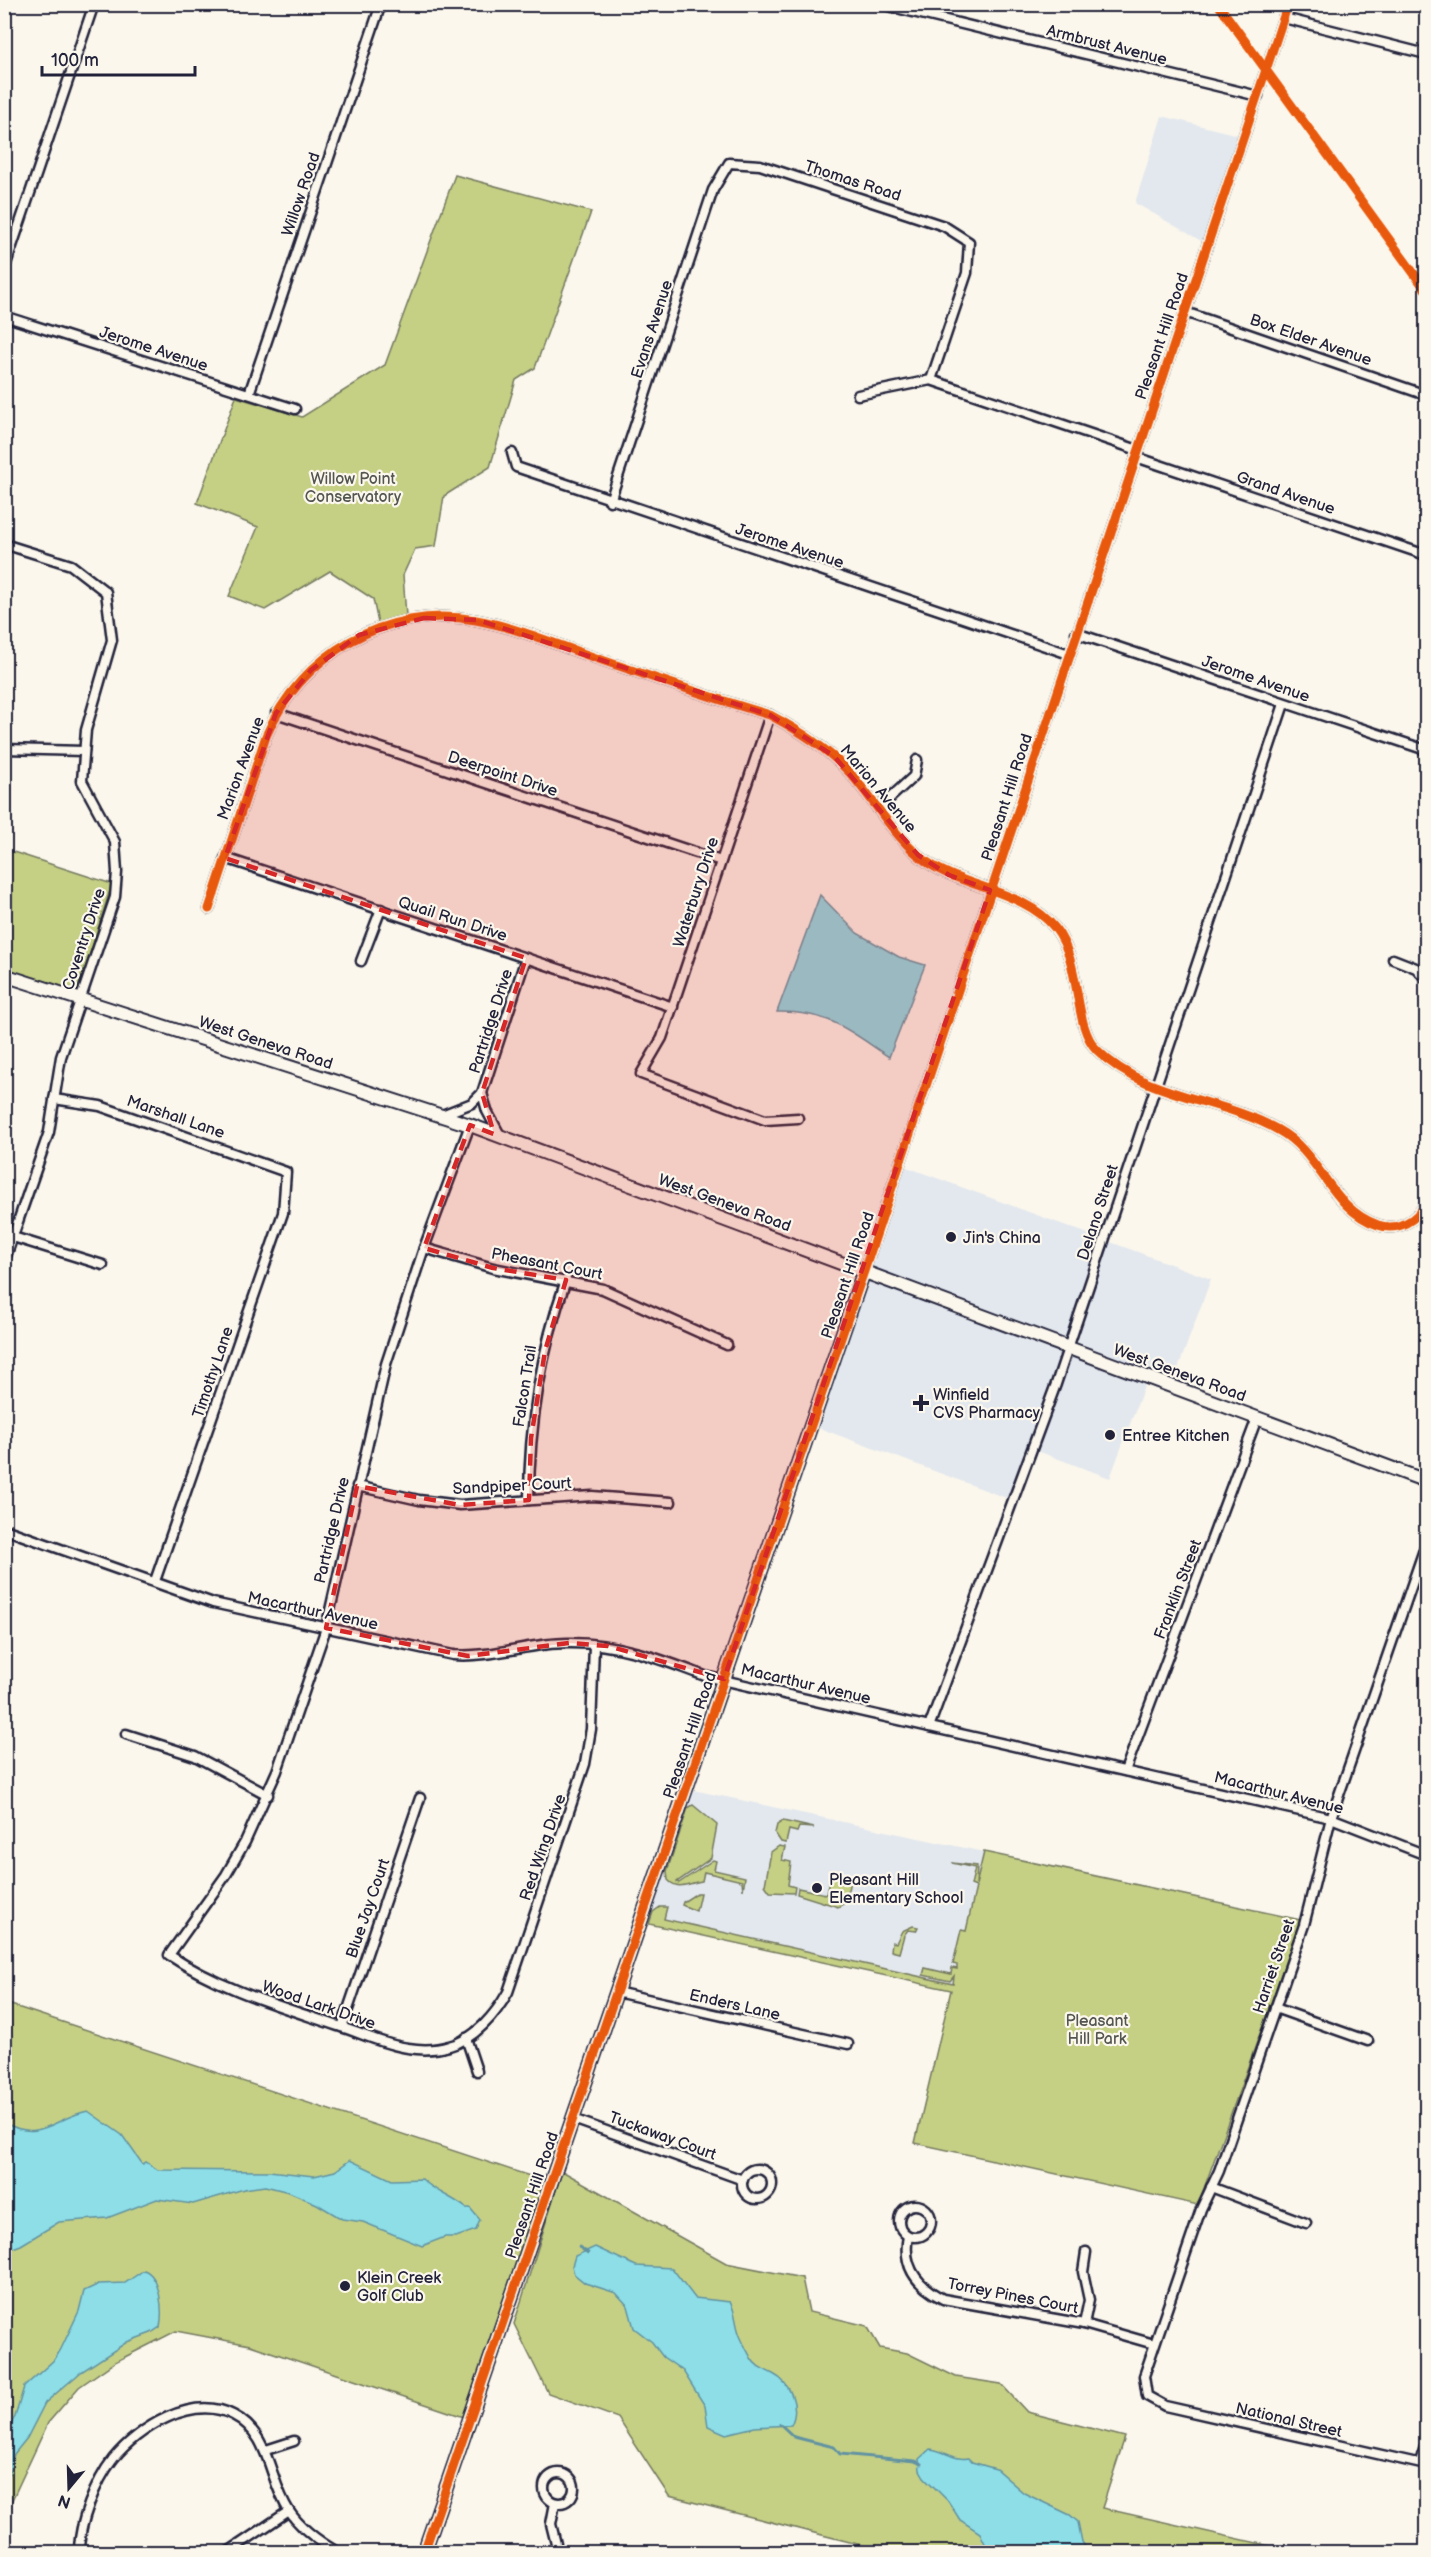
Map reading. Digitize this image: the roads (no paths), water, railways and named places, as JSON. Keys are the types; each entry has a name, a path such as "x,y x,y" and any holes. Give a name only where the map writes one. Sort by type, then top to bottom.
{"main road":[{"name":"West Geneva Road","path":"4,975 470,1125 1426,1481"},
{"name":"Pleasant Hill Road","path":"424,2553 864,1271"}],"street":[{"path":"4,270 94,4"},
{"name":"Willow Road","path":"249,394 381,4"},
{"name":"Armbrust Avenue","path":"880,4 1258,96"},
{"name":"Pleasant Hill Road","path":"864,1271 1288,4"},
{"path":"1284,18 1426,54"},
{"name":"Thomas Road","path":"726,168 729,163 760,165 944,226 969,242 967,273 931,380"},
{"name":"Evans Avenue","path":"610,501 713,190 726,168"},
{"name":"Box Elder Avenue","path":"1185,312 1426,395"},
{"name":"Jerome Avenue","path":"4,316 295,409"},
{"path":"858,395 931,380"},
{"name":"Grand Avenue","path":"931,380 1426,555"},
{"name":"Jerome Avenue","path":"512,453 516,468 1069,654"},
{"name":"Coventry Drive","path":"4,544 71,565 106,592 112,640 86,730 82,781 115,842 117,872 115,897 79,998 61,1057 49,1132 4,1262"},
{"name":"Marion Avenue","path":"209,909 276,713 310,670 359,635 411,619 449,617 499,626 770,715 805,734 834,756 907,845 927,862 958,880 990,890 1024,905 1051,924 1065,944 1074,966 1080,1009 1095,1048 1122,1070 1155,1086 1279,1130 1305,1151 1336,1196 1352,1211 1379,1226 1387,1227 1409,1222 1426,1203"},
{"name":"Jerome Avenue","path":"1076,633 1426,750"},
{"name":"Delano Street","path":"929,1727 1068,1348 1284,704"},
{"name":"Deerpoint Drive","path":"276,713 721,861"},
{"name":"Waterbury Drive","path":"770,715 662,1038 640,1074 765,1120 798,1118"},
{"path":"4,748 84,751"},
{"path":"878,809 914,776 916,760"},
{"name":"Quail Run Drive","path":"225,858 673,1007"},
{"path":"361,961 381,909"},
{"name":"Partridge Drive","path":"482,1093 526,958"},
{"path":"1393,959 1416,968 1426,979"},
{"path":"441,1116 472,1104 482,1093"},
{"path":"482,1093 487,1111 501,1137"},
{"name":"Marshall Lane","path":"54,1099 100,1106 286,1172"},
{"name":"Partridge Drive","path":"169,1955 226,1875 268,1795 326,1628 386,1364 424,1248 470,1125"},
{"name":"Timothy Lane","path":"155,1581 283,1213 286,1172"},
{"path":"13,1237 103,1265"},
{"name":"Pheasant Court","path":"424,1248 493,1268 566,1280 631,1299 684,1327 727,1345"},
{"name":"Falcon Trail","path":"529,1500 531,1438 545,1351 566,1280"},
{"name":"Franklin Street","path":"1125,1771 1257,1418"},
{"name":"Sandpiper Court","path":"357,1486 419,1500 460,1505 592,1497 671,1502"},
{"name":"Macarthur Avenue","path":"4,1529 213,1603 440,1653 468,1656 550,1644 594,1645 635,1651 705,1676 1331,1818 1426,1855"},
{"name":"Harriet Street","path":"1147,2396 1144,2376 1154,2344 1304,1925 1331,1818 1426,1544"},
{"name":"Red Wing Drive","path":"466,2038 489,2019 508,1992 579,1785 591,1729 594,1645"},
{"path":"126,1734 195,1756 268,1795"},
{"name":"Blue Jay Court","path":"342,2027 420,1798"},
{"name":"Wood Lark Drive","path":"169,1955 221,1984 387,2043 416,2049 450,2046 466,2038"},
{"name":"Enders Lane","path":"616,1992 848,2044"},
{"path":"1275,2008 1368,2041"},
{"path":"466,2038 477,2071"},
{"name":"Tuckaway Court","path":"573,2119 743,2180"},
{"path":"1211,2187 1306,2223"},
{"name":"Torrey Pines Court","path":"909,2236 906,2256 912,2274 936,2296 952,2302 1084,2324 1154,2344"},
{"path":"1084,2324 1089,2300 1083,2272 1086,2252"},
{"name":"National Street","path":"1147,2396 1165,2406 1423,2464"},
{"path":"79,2553 83,2520 109,2465 122,2449 171,2414 204,2408 232,2414 251,2428 266,2450 289,2511 316,2539 337,2553"},
{"path":"266,2450 294,2441"},
{"path":"1423,2464 1426,2445"},
{"path":"555,2504 551,2524 558,2553"},
{"path":"228,2553 289,2511"}],"water":[{"path":"820,895 857,933 899,957 925,965 889,1057 837,1024 811,1015 777,1012"},
{"path":"88,2111 122,2135 143,2164 146,2162 158,2170 269,2171 314,2176 335,2171 350,2160 392,2180 422,2179 466,2208 470,2208 480,2220 476,2230 456,2237 445,2237 422,2246 363,2222 342,2219 317,2204 289,2192 265,2186 244,2189 193,2204 157,2199 107,2218 59,2222 21,2245 5,2251 5,2123 18,2128 38,2130"},
{"path":"595,2247 636,2266 672,2268 695,2298 730,2302 740,2336 753,2361 779,2378 789,2389 795,2411 791,2425 755,2427 726,2434 708,2426 705,2406 683,2371 663,2357 652,2342 634,2328 628,2306 616,2293 585,2283 574,2274 572,2266 575,2256"},
{"path":"144,2270 154,2279 160,2295 160,2327 127,2342 81,2372 45,2403 27,2438 14,2454 5,2490 5,2433 15,2417 24,2387 55,2359 61,2349 79,2311 84,2291 99,2284 125,2283"},
{"path":"930,2449 963,2459 968,2458 972,2462 996,2469 1024,2493 1070,2515 1078,2522 1082,2542 1089,2552 989,2552 980,2533 960,2520 948,2501 924,2477 920,2470 919,2459"}],"waterway":[{"path":"579,2247 588,2253"},
{"path":"780,2424 794,2437 834,2447 840,2454 915,2461 922,2464"}],"place":[{"name":"Jin's China","path":"951,1237"},
{"name":"Winfield CVS Pharmacy","path":"921,1403"},
{"name":"Entree Kitchen","path":"1110,1435"},
{"name":"Pleasant Hill Elementary School","path":"817,1888"},
{"name":"Klein Creek Golf Club","path":"345,2286"}],"park label":[{"name":"Willow Point Conservatory","path":"353,487"},
{"name":"Pleasant Hill Park","path":"1097,2029"}]}
